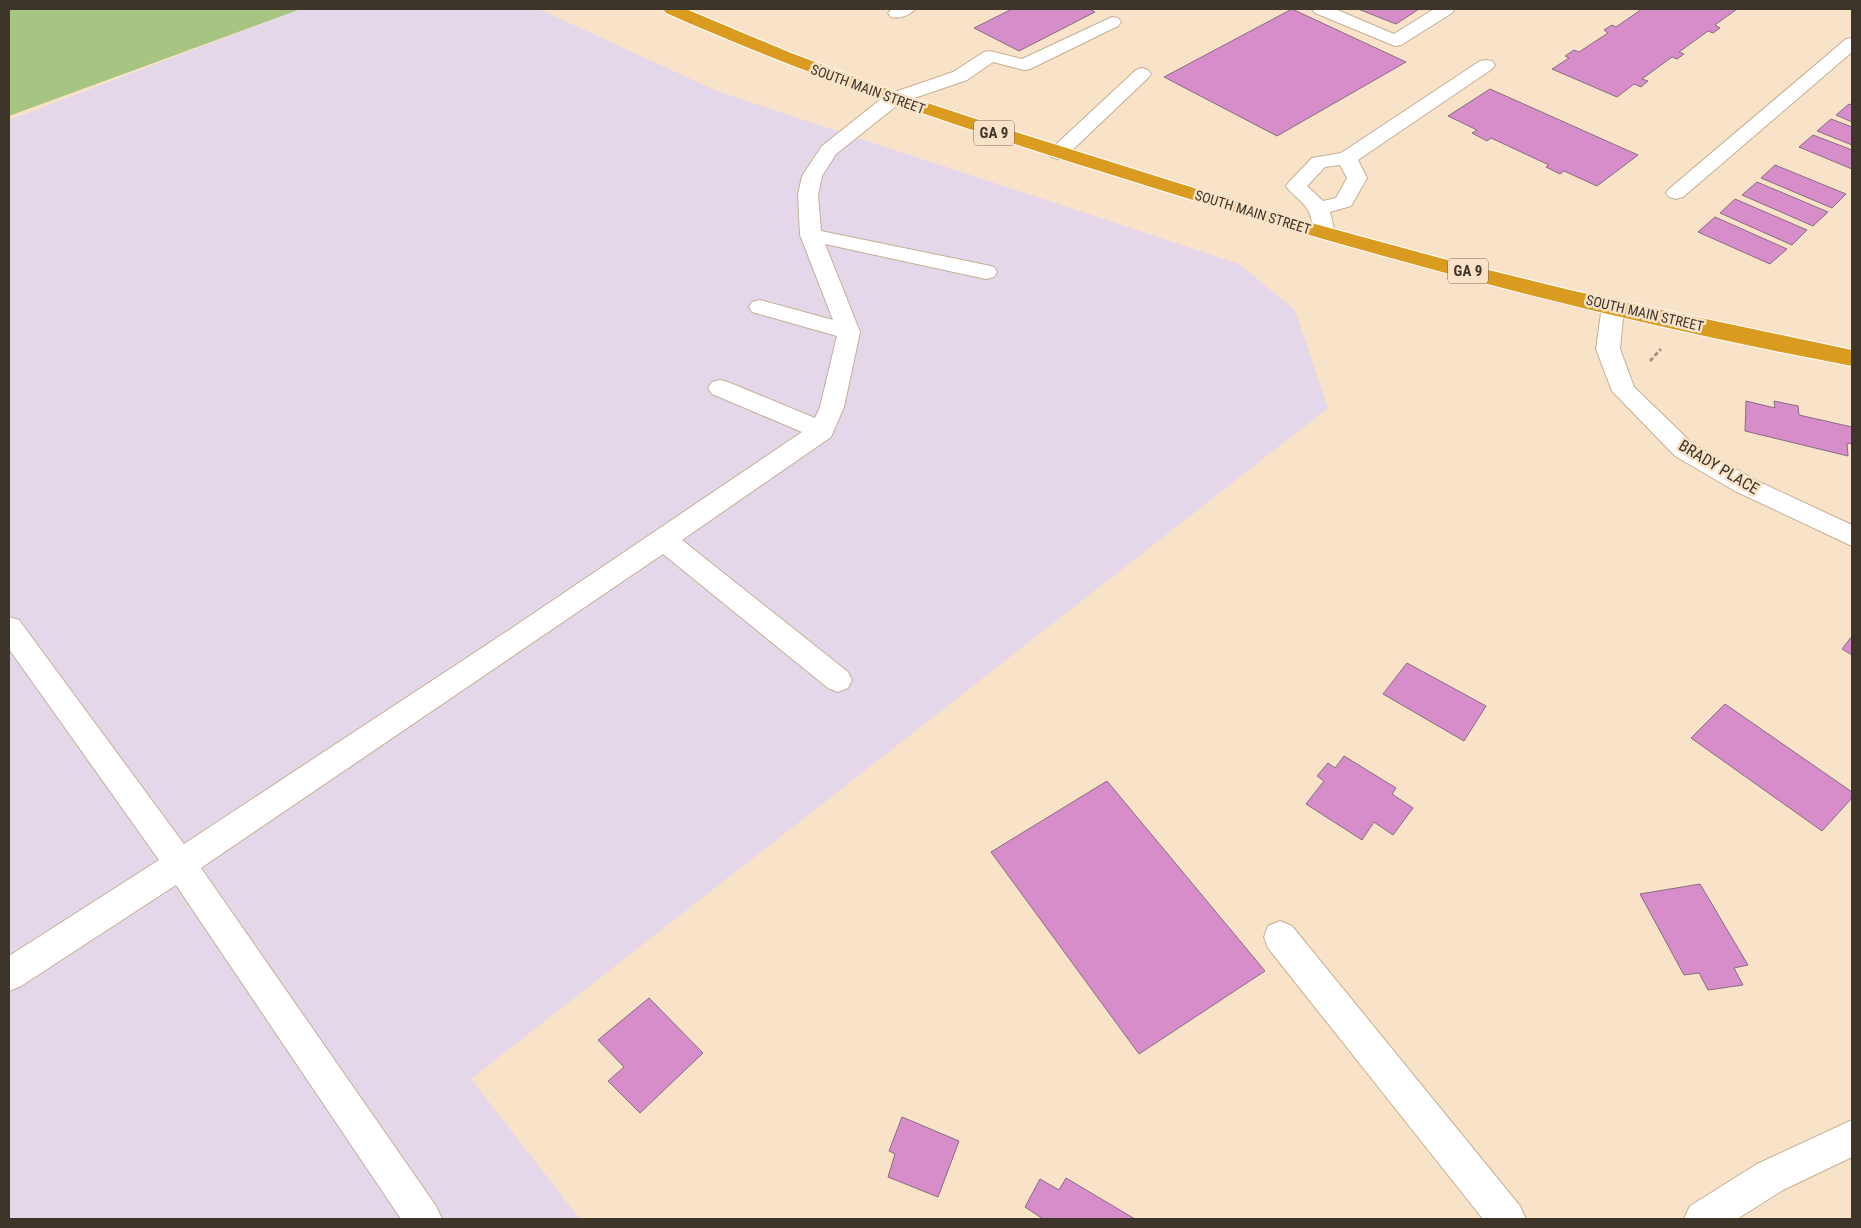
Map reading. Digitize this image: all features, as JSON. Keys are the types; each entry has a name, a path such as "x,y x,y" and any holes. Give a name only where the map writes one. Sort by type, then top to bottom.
{"highway":[{"name":"SOUTH MAIN STREET","path":"672,9 788,59 893,99 1058,153 1324,233 1613,306 1852,358"}],"street":[{"path":"1321,9 1395,41 1446,9"},
{"path":"9,975 181,865 664,540 822,431 832,407 850,332 811,235 808,195 812,176 829,150 893,99 960,76 990,56 1024,65 1112,22"},
{"path":"1676,193 1852,43"},
{"path":"1324,233 1319,208 1296,186 1319,162 1347,158 1486,65"},
{"path":"1058,153 1142,74"},
{"path":"1319,208 1344,202 1357,178 1347,158"},
{"path":"811,235 986,272"},
{"name":"BRADY PLACE","path":"1613,306 1608,349 1624,391 1684,450 1744,485 1852,536"},
{"path":"760,307 850,332"},
{"path":"720,388 822,431"},
{"path":"664,540 838,680"},
{"path":"9,628 181,865 423,1219"},
{"path":"1280,937 1507,1219"},
{"path":"1703,1219 1770,1177 1852,1138"}],"shaded area":[{"path":"301,9 539,9 717,91 1239,264 1295,310 1328,408 471,1079 580,1219 9,1219 9,120"}],"green space":[{"path":"9,9 301,9 9,116"}],"building":[{"path":"1012,9 1089,9 1095,12 1019,51 974,28"},
{"path":"1292,9 1406,62 1277,136 1164,77"},
{"path":"1358,9 1419,9 1396,24"},
{"path":"1642,9 1737,9 1715,25 1720,28 1713,33 1708,31 1679,52 1684,54 1677,59 1672,57 1642,79 1648,81 1641,87 1634,84 1617,97 1552,69 1569,58 1565,56 1574,50 1579,52 1608,33 1604,30 1612,25 1616,27"},
{"path":"1490,89 1638,155 1597,186 1564,171 1560,174 1546,167 1549,165 1491,138 1487,141 1472,133 1477,130 1448,116"},
{"path":"1849,104 1852,105 1852,122 1836,115"},
{"path":"1831,119 1852,127 1852,145 1817,131"},
{"path":"1813,135 1852,150 1852,169 1799,147"},
{"path":"1775,165 1846,194 1832,208 1761,178"},
{"path":"1757,182 1828,212 1813,226 1742,195"},
{"path":"1735,199 1807,230 1792,245 1720,213"},
{"path":"1715,217 1787,249 1770,264 1698,232"},
{"path":"1746,401 1775,408 1774,401 1798,406 1799,415 1852,427 1852,444 1847,443 1848,456 1745,431"},
{"path":"1852,636 1852,655 1842,649"},
{"path":"1407,663 1486,706 1464,741 1383,694"},
{"path":"1725,704 1852,792 1852,798 1822,831 1691,738"},
{"path":"1344,756 1396,788 1392,794 1413,808 1393,835 1374,822 1362,840 1306,804 1324,781 1317,776 1328,763 1335,768"},
{"path":"1107,781 1265,971 1139,1054 991,852"},
{"path":"1700,884 1748,965 1734,968 1743,985 1708,990 1699,973 1684,975 1640,894"},
{"path":"649,998 703,1053 640,1113 608,1081 624,1067 598,1040"},
{"path":"902,1117 959,1141 938,1197 888,1177 895,1154 889,1151"},
{"path":"1066,1178 1135,1219 1043,1219 1025,1207 1040,1179 1059,1190"}]}
